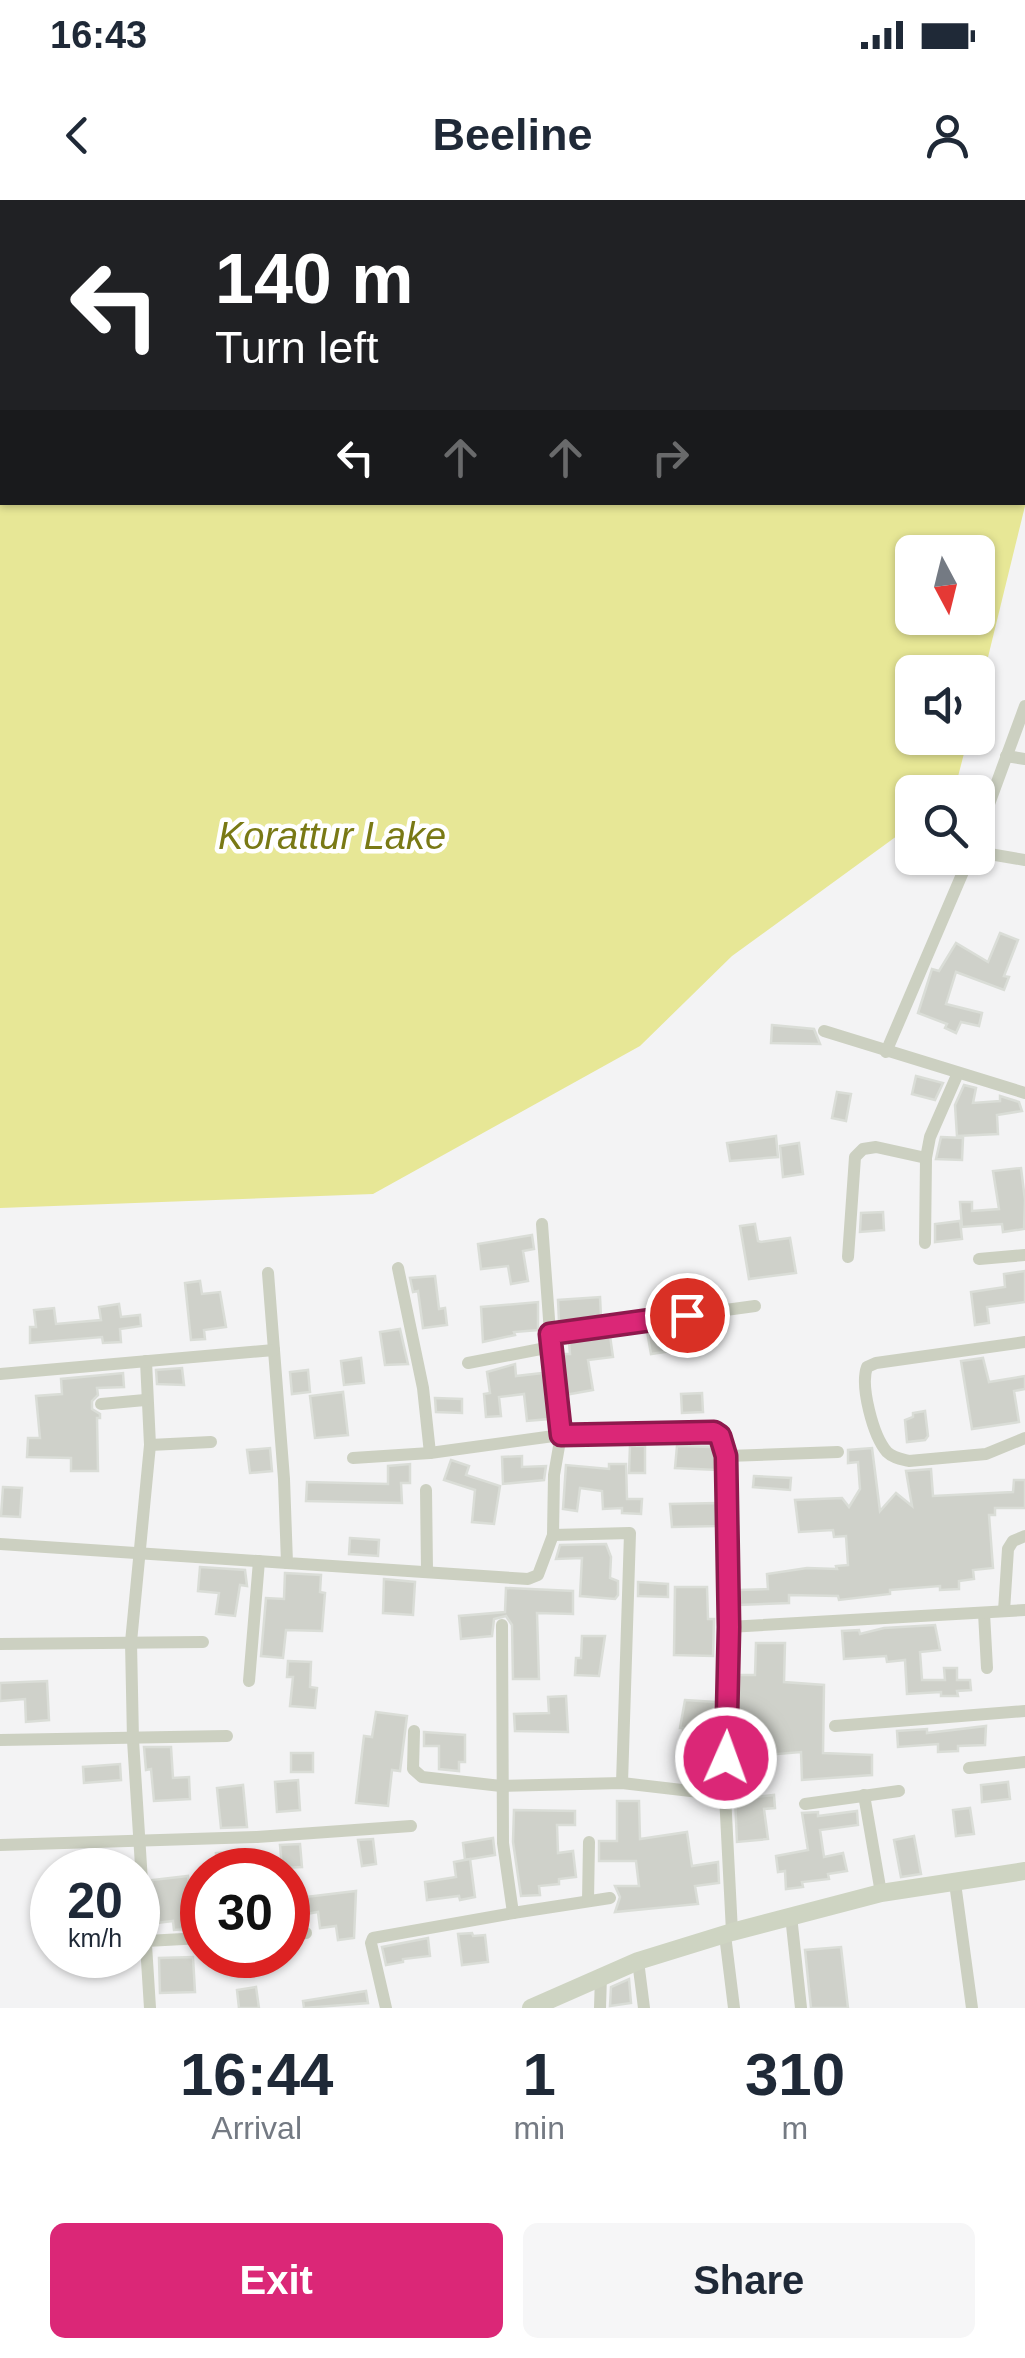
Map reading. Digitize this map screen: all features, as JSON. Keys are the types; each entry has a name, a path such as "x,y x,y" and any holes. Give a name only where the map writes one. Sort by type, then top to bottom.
{"main road":[{"path":"530,2008 638,1961 791,1916 881,1893 1025,1871"}],"street":[{"path":"995,787 1025,706"},
{"path":"1006,756 1025,758"},
{"path":"995,855 1025,860"},
{"path":"886,1052 961,875"},
{"path":"824,1032 1025,1093"},
{"path":"925,1243 926,1158 930,1137 958,1073"},
{"path":"848,1258 855,1158 863,1148 876,1147 926,1158"},
{"path":"0,1544 528,1579 538,1575 552,1535 553,1490 561,1435 542,1224"},
{"path":"979,1259 1025,1256"},
{"path":"398,1268 423,1388 430,1453"},
{"path":"268,1273 284,1479 286,1564"},
{"path":"468,1363 551,1340 755,1306"},
{"path":"1025,1342 876,1364 867,1367 863,1387 880,1440 888,1454 897,1458 909,1461 986,1454 1025,1438"},
{"path":"0,1374 274,1350"},
{"path":"140,1848 132,1642 150,1445 146,1361"},
{"path":"102,1404 146,1400"},
{"path":"353,1458 430,1453 561,1435 714,1432 720,1436 726,1456 729,1627 725,1795 734,2008"},
{"path":"150,1445 211,1442"},
{"path":"726,1456 838,1452"},
{"path":"426,1490 428,1570"},
{"path":"552,1535 630,1533 622,1783"},
{"path":"1004,1611 1008,1548 1025,1536"},
{"path":"250,1681 259,1562"},
{"path":"729,1627 1025,1610"},
{"path":"984,1613 987,1668"},
{"path":"502,1625 503,1844 513,1913"},
{"path":"0,1644 203,1642"},
{"path":"835,1726 1025,1711"},
{"path":"414,1731 413,1769 422,1776 501,1786 622,1783 725,1795"},
{"path":"0,1740 227,1736"},
{"path":"970,1768 1025,1762"},
{"path":"805,1804 899,1791"},
{"path":"864,1795 881,1893"},
{"path":"0,1846 140,1843 412,1826"},
{"path":"588,1901 590,1842"},
{"path":"955,1882 972,2008"},
{"path":"386,2008 373,1938 610,1898"},
{"path":"791,1916 801,2008"},
{"path":"638,1961 644,2008"},
{"path":"600,2008 601,1976"},
{"path":"148,1978 150,2008"}],"water":[{"name":"Korattur Lake","path":"0,505 1025,505 995,629 995,535 895,535 895,635 993,635 989,655 895,655 895,755 964,755 958,775 895,775 895,837 732,956 640,1046 373,1194 0,1208"}],"building":[{"path":"1000,933 1018,940 1004,976 1009,977 1004,990 956,972 946,1004 982,1013 979,1026 961,1022 956,1033 945,1028 947,1024 918,1013 932,969 939,971 956,943 988,962"},
{"path":"772,1025 814,1029 820,1044 771,1043"},
{"path":"916,1076 943,1083 935,1100 912,1094"},
{"path":"964,1085 976,1088 973,1103 1000,1101 1000,1096 1019,1102 1022,1111 997,1115 998,1134 957,1136 955,1105"},
{"path":"837,1092 851,1094 846,1121 832,1118"},
{"path":"776,1136 778,1157 730,1161 727,1143"},
{"path":"941,1137 963,1138 962,1160 936,1159"},
{"path":"799,1143 803,1174 783,1177 780,1146"},
{"path":"1021,1168 1024,1229 1003,1232 1002,1224 962,1227 960,1202 972,1202 972,1211 999,1209 993,1171"},
{"path":"883,1212 884,1230 860,1232 861,1213"},
{"path":"960,1221 962,1239 935,1242 935,1224"},
{"path":"755,1224 758,1241 790,1238 796,1273 749,1279 740,1226"},
{"path":"532,1235 534,1249 523,1251 528,1281 511,1284 508,1266 481,1269 478,1244"},
{"path":"1025,1271 1025,1302 987,1307 989,1323 975,1325 971,1292 1005,1287 1004,1274"},
{"path":"435,1276 439,1309 445,1308 447,1325 423,1328 418,1291 413,1292 410,1278"},
{"path":"200,1281 202,1294 220,1292 226,1327 204,1330 205,1339 191,1340 185,1283"},
{"path":"600,1297 601,1317 559,1321 558,1300"},
{"path":"538,1302 538,1330 514,1332 515,1335 483,1342 481,1307"},
{"path":"119,1304 121,1317 140,1315 141,1326 120,1329 121,1342 103,1343 102,1337 30,1343 30,1327 36,1327 34,1310 54,1308 56,1324 101,1320 99,1307"},
{"path":"708,1322 712,1345 651,1354 647,1331"},
{"path":"400,1329 408,1364 385,1365 380,1332"},
{"path":"610,1336 613,1357 588,1360 593,1390 565,1395 562,1354 570,1354 569,1341"},
{"path":"361,1358 364,1383 344,1385 341,1361"},
{"path":"983,1358 989,1382 1025,1376 1025,1389 1014,1391 1019,1422 972,1429 961,1361"},
{"path":"515,1364 516,1376 543,1373 549,1419 527,1421 524,1394 499,1397 501,1416 486,1417 484,1394 490,1393 487,1372"},
{"path":"182,1368 184,1385 157,1384 156,1370"},
{"path":"308,1370 310,1392 292,1394 290,1372"},
{"path":"123,1373 124,1387 97,1388 98,1395 92,1401 92,1409 100,1414 98,1471 71,1471 71,1458 27,1457 28,1438 40,1438 36,1396 62,1394 61,1379"},
{"path":"343,1392 348,1435 315,1438 310,1396"},
{"path":"702,1393 703,1412 682,1413 681,1394"},
{"path":"435,1398 462,1399 462,1413 436,1412"},
{"path":"925,1411 928,1436 925,1440 907,1442 905,1420 913,1417 913,1413"},
{"path":"630,1446 645,1446 645,1473 629,1473"},
{"path":"677,1446 713,1447 717,1470 675,1468"},
{"path":"270,1448 272,1471 250,1473 247,1450"},
{"path":"872,1448 880,1511 896,1493 912,1506 906,1471 931,1469 933,1496 1013,1492 1014,1480 1025,1480 1025,1508 995,1508 995,1515 989,1515 993,1568 973,1570 974,1579 959,1581 959,1589 940,1590 940,1586 890,1590 890,1594 839,1600 838,1596 789,1595 789,1603 739,1605 739,1590 768,1589 767,1574 848,1565 846,1536 834,1537 833,1530 799,1532 795,1500 842,1498 849,1507 860,1489 858,1462 848,1463 848,1450"},
{"path":"522,1456 522,1467 546,1466 544,1480 503,1484 502,1457"},
{"path":"451,1460 469,1466 466,1475 500,1486 494,1524 472,1522 475,1490 444,1480"},
{"path":"410,1464 410,1483 401,1483 402,1503 306,1501 307,1482 388,1484 388,1466"},
{"path":"609,1464 626,1464 627,1499 642,1499 641,1514 622,1513 622,1508 603,1509 602,1491 580,1488 577,1511 563,1509 566,1465 609,1469"},
{"path":"754,1476 791,1478 790,1490 753,1487"},
{"path":"3,1487 22,1488 20,1517 1,1516"},
{"path":"717,1503 717,1526 672,1527 670,1504"},
{"path":"350,1538 379,1540 378,1556 349,1554"},
{"path":"606,1544 611,1557 610,1578 618,1581 618,1595 615,1599 580,1596 582,1558 556,1559 560,1545"},
{"path":"200,1567 245,1570 247,1586 240,1585 235,1616 216,1614 219,1593 198,1591"},
{"path":"285,1573 321,1575 320,1592 325,1593 322,1631 286,1630 283,1658 261,1656 266,1598 284,1599"},
{"path":"384,1579 415,1582 413,1615 383,1613"},
{"path":"638,1582 668,1584 668,1597 638,1596"},
{"path":"675,1587 707,1587 708,1619 714,1619 713,1656 674,1655"},
{"path":"506,1588 573,1591 573,1614 537,1613 539,1679 513,1679 512,1625 506,1616 494,1619 492,1636 461,1639 459,1616 505,1612"},
{"path":"935,1625 940,1650 920,1652 922,1680 945,1680 944,1668 957,1668 957,1680 970,1680 971,1690 957,1691 958,1696 941,1696 941,1692 907,1694 905,1660 887,1662 886,1656 844,1659 842,1631 859,1630 860,1634 884,1628"},
{"path":"582,1636 605,1636 599,1676 575,1675"},
{"path":"756,1643 785,1643 784,1682 824,1685 823,1753 872,1755 872,1775 802,1780 801,1752 753,1756 756,1797 774,1795 775,1808 764,1809 768,1839 737,1842 739,1675 755,1675"},
{"path":"288,1661 311,1662 310,1687 317,1688 315,1708 290,1706 293,1677 287,1677"},
{"path":"47,1681 49,1720 26,1722 25,1699 0,1701 0,1683"},
{"path":"566,1696 568,1732 515,1731 514,1714 549,1713 548,1697"},
{"path":"685,1700 715,1702 716,1763 683,1764 680,1728"},
{"path":"376,1712 407,1716 400,1771 392,1770 388,1806 356,1803 364,1736 372,1737"},
{"path":"986,1726 985,1745 938,1752 938,1744 898,1747 897,1731 927,1729 927,1733"},
{"path":"424,1732 465,1735 465,1762 459,1762 459,1771 439,1769 439,1746 424,1746"},
{"path":"144,1747 171,1747 173,1778 189,1777 190,1799 154,1801"},
{"path":"291,1753 313,1753 313,1772 291,1772"},
{"path":"120,1764 121,1780 84,1783 83,1767"},
{"path":"298,1780 300,1810 277,1812 275,1782"},
{"path":"1008,1782 1010,1799 982,1802 981,1785"},
{"path":"243,1785 247,1827 221,1828 217,1788"},
{"path":"617,1801 639,1801 640,1839 687,1832 692,1866 718,1862 719,1883 695,1886 698,1904 615,1912 620,1897 615,1886 639,1886 636,1861 599,1861 599,1841 617,1841"},
{"path":"970,1808 974,1834 956,1836 953,1810"},
{"path":"514,1810 575,1811 575,1825 557,1825 558,1853 573,1851 576,1877 539,1886 540,1895 521,1896 513,1842"},
{"path":"857,1811 858,1825 820,1830 824,1857 843,1853 847,1871 786,1889 785,1871 778,1872 776,1856 808,1850 802,1813 818,1812 818,1816"},
{"path":"914,1836 921,1874 901,1877 894,1840"},
{"path":"493,1838 495,1855 465,1860 463,1843"},
{"path":"373,1839 376,1864 362,1866 358,1840"},
{"path":"300,1844 300,1848 280,1848"},
{"path":"470,1859 475,1897 427,1900 425,1882 456,1877 454,1862"},
{"path":"180,1877 180,1930 174,1930 173,1921 160,1923 160,1879"},
{"path":"356,1891 354,1938 338,1940 336,1926 320,1928 318,1912 310,1913 310,1896"},
{"path":"458,1934 485,1935 488,1962 462,1965"},
{"path":"428,1938 430,1956 386,1965 382,1947"},
{"path":"841,1947 848,2008 811,2008 805,1950"},
{"path":"180,1957 180,1978 194,1978 195,1992 160,1993 160,1958"},
{"path":"629,1979 631,2003 610,2006 611,1987"},
{"path":"256,1987 259,2008 239,2008 237,1990"},
{"path":"366,1991 368,2003 304,2008 303,2001"}],"route":[{"path":"687,1315 550,1334 554,1388 561,1435 714,1432 720,1436 726,1456 726,1758"}]}
